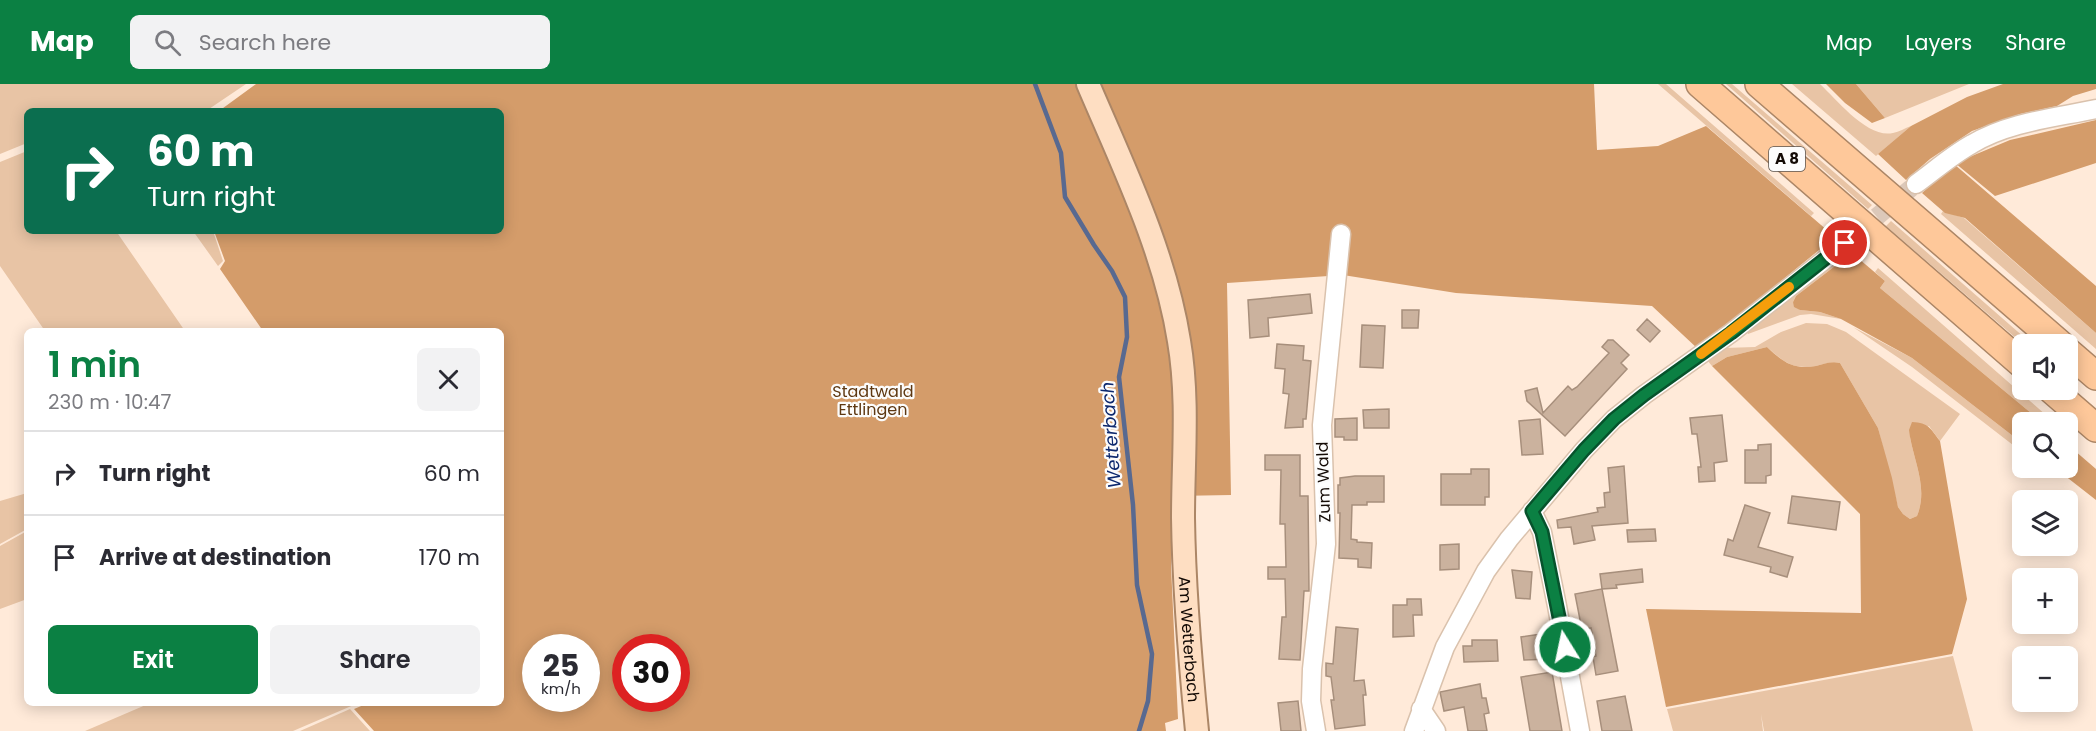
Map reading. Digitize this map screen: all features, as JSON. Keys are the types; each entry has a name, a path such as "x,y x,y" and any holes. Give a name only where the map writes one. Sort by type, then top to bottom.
{"highway":[{"name":"A 8","path":"1700,84 2012,355"},
{"name":"A 8","path":"1759,84 2048,334"},
{"path":"2078,360 2096,375"},
{"path":"2064,400 2096,428"}],"main road":[{"name":"Am Wetterbach","path":"1088,84 1134,193 1161,267 1175,321 1184,380 1184,546 1197,731"}],"street":[{"path":"1916,184 1972,144 1998,132 2018,125 2096,110"},
{"name":"Zum Wald","path":"1316,731 1311,701 1312,669 1326,544 1322,425 1341,234"},
{"path":"1414,731 1445,647 1471,595 1486,571 1532,511 1584,450 1614,419 1644,395 1731,333 1845,243"},
{"path":"1532,511 1542,532 1580,731"},
{"path":"1421,709 1436,731"}],"shaded area":[{"path":"0,84 246,84 210,108 24,108 24,144 0,154"},
{"path":"1658,84 1666,84 1814,213 1811,216"},
{"path":"1726,84 1732,84 1872,205 1868,209"},
{"path":"1792,84 1820,84 1853,117 1873,130 1893,133 1911,126 1876,156"},
{"path":"1856,84 1969,84 1885,118"},
{"path":"24,152 24,234 118,234 183,328 43,328 0,266 0,162"},
{"path":"1943,211 1964,218 2096,333 2096,349 1941,214"},
{"path":"1891,221 2020,334 2012,335 1886,226"},
{"path":"195,234 214,234 223,261 218,266"},
{"path":"1852,253 1796,296 1793,302 1800,310 1820,312 1841,319 1811,314 1800,315 1748,334 1747,330 1817,273"},
{"path":"1878,268 2012,385 2012,397 1880,288 1885,281 1875,272"},
{"path":"1806,323 1827,324 1846,332 1960,414 1940,441 1929,426 1910,437 1921,486 1917,516 1910,519 1898,507 1878,428 1840,363 1800,367 1783,360 1767,347 1727,357 1712,366 1707,360 1724,348 1755,347 1781,332"},
{"path":"1853,327 1912,358 2012,435 2012,444 1912,367"},
{"path":"2015,400 2029,400 2042,412 2030,412"},
{"path":"24,494 24,531 0,544 0,501"},
{"path":"24,533 24,600 0,609 0,546"},
{"path":"1953,656 1973,731 1764,731 1761,714 1763,731 1673,731 1667,709"},
{"path":"143,706 351,706 293,731 85,731"},
{"path":"350,709 370,731 300,731"}],"green space":[{"name":"Stadtwald Ettlingen","path":"256,84 1594,84 1597,150 1658,146 1706,126 1835,237 1698,349 1652,306 1456,293 1343,275 1227,283 1231,495 1175,496 1171,566 1178,719 1165,723 1166,731 374,731 354,709 361,706 504,706 504,328 261,328 220,269 225,261 215,234 504,234 504,108 223,108"},
{"path":"1826,84 1856,84 1885,118 1872,123 1845,103"},
{"path":"2003,84 2096,84 2096,89 2073,96 2057,106 2020,114 1972,131 1930,159 1906,180 1878,154 1911,126 1967,97"},
{"path":"2096,120 2096,163 1995,196 1955,163 2010,140"},
{"path":"1954,164 2096,286 2096,333 1965,218 1945,213 1922,193"},
{"path":"1852,253 1885,281 1880,288 2012,397 2012,400 2015,400 2030,412 2012,412 2012,435 1912,358 1841,319 1794,307 1793,302 1796,296"},
{"path":"1767,347 1783,361 1795,366 1808,367 1840,363 1878,428 1898,507 1910,519 1917,516 1921,496 1920,476 1909,430 1912,422 1929,427 1940,441 1967,599 1952,654 1666,707 1646,609 1861,613 1860,514 1712,366 1727,357"},
{"path":"2078,453 2096,469 2096,500 2068,478 2078,478"}],"building":[{"path":"1310,294 1312,313 1268,318 1269,336 1250,338 1248,300"},
{"path":"1402,310 1419,310 1418,328 1402,328"},
{"path":"1647,319 1660,331 1650,342 1637,330"},
{"path":"1362,325 1385,326 1383,368 1360,367"},
{"path":"1608,340 1613,340 1629,355 1621,363 1627,369 1565,436 1527,401 1525,391 1537,388 1543,413 1568,386 1572,390 1577,387 1609,353 1602,347"},
{"path":"1277,344 1304,346 1303,360 1311,361 1306,419 1303,419 1303,427 1285,428 1289,394 1283,393 1285,369 1275,368"},
{"path":"1389,409 1389,428 1364,428 1363,410"},
{"path":"1722,415 1727,461 1714,463 1715,481 1699,482 1698,467 1701,467 1697,434 1692,434 1690,418"},
{"path":"1357,418 1357,440 1335,437 1335,419"},
{"path":"1540,419 1543,454 1522,455 1519,421"},
{"path":"1771,444 1771,475 1766,476 1766,483 1745,483 1745,450 1758,450 1758,445"},
{"path":"1265,455 1300,455 1300,496 1308,496 1309,591 1304,591 1300,660 1279,659 1282,617 1286,617 1285,579 1268,579 1268,567 1286,567 1285,524 1280,524 1281,470 1265,470"},
{"path":"1624,466 1628,523 1592,526 1595,540 1574,544 1571,527 1558,528 1557,520 1598,512 1597,508 1605,507 1604,493 1610,492 1608,468"},
{"path":"1471,469 1489,469 1489,497 1485,497 1485,505 1441,505 1441,474 1471,474"},
{"path":"1384,476 1384,502 1352,505 1351,539 1357,542 1372,543 1371,568 1358,567 1358,559 1339,558 1338,485 1340,485 1340,478"},
{"path":"1792,496 1840,502 1836,530 1788,523"},
{"path":"1745,505 1770,513 1758,547 1793,557 1787,577 1770,572 1771,567 1724,555 1728,539 1733,541"},
{"path":"1655,529 1656,541 1628,542 1627,530"},
{"path":"1459,544 1459,569 1440,570 1440,545"},
{"path":"1642,569 1643,582 1602,589 1600,574"},
{"path":"1512,570 1532,572 1530,599 1516,598"},
{"path":"1602,589 1618,671 1596,675 1593,657 1596,656 1591,628 1582,630 1575,594"},
{"path":"1407,599 1421,599 1422,615 1413,615 1414,636 1393,637 1393,605 1407,605"},
{"path":"1336,627 1358,629 1354,681 1364,680 1365,725 1335,729 1331,677 1326,676 1326,663 1333,664"},
{"path":"1548,633 1552,659 1524,660 1521,637"},
{"path":"1472,640 1497,640 1498,661 1464,662 1463,646 1472,646"},
{"path":"1552,672 1562,731 1530,731 1521,677"},
{"path":"1480,684 1482,698 1486,698 1489,713 1484,714 1487,731 1468,731 1464,707 1444,711 1440,692"},
{"path":"1625,696 1632,731 1602,731 1597,701"},
{"path":"1298,701 1301,731 1281,731 1278,703"}],"waterway":[{"name":"Wetterbach","path":"1035,84 1061,153 1065,197 1112,271 1125,297 1127,337 1119,377 1133,505 1137,585 1152,654 1148,701 1139,731"}],"tunnel":[{"path":"1856,234 1916,184"}],"slow traffic":[{"path":"1701,354 1789,287"}],"route":[{"path":"1565,647 1542,532 1532,511 1614,419 1731,333 1845,243"}]}
